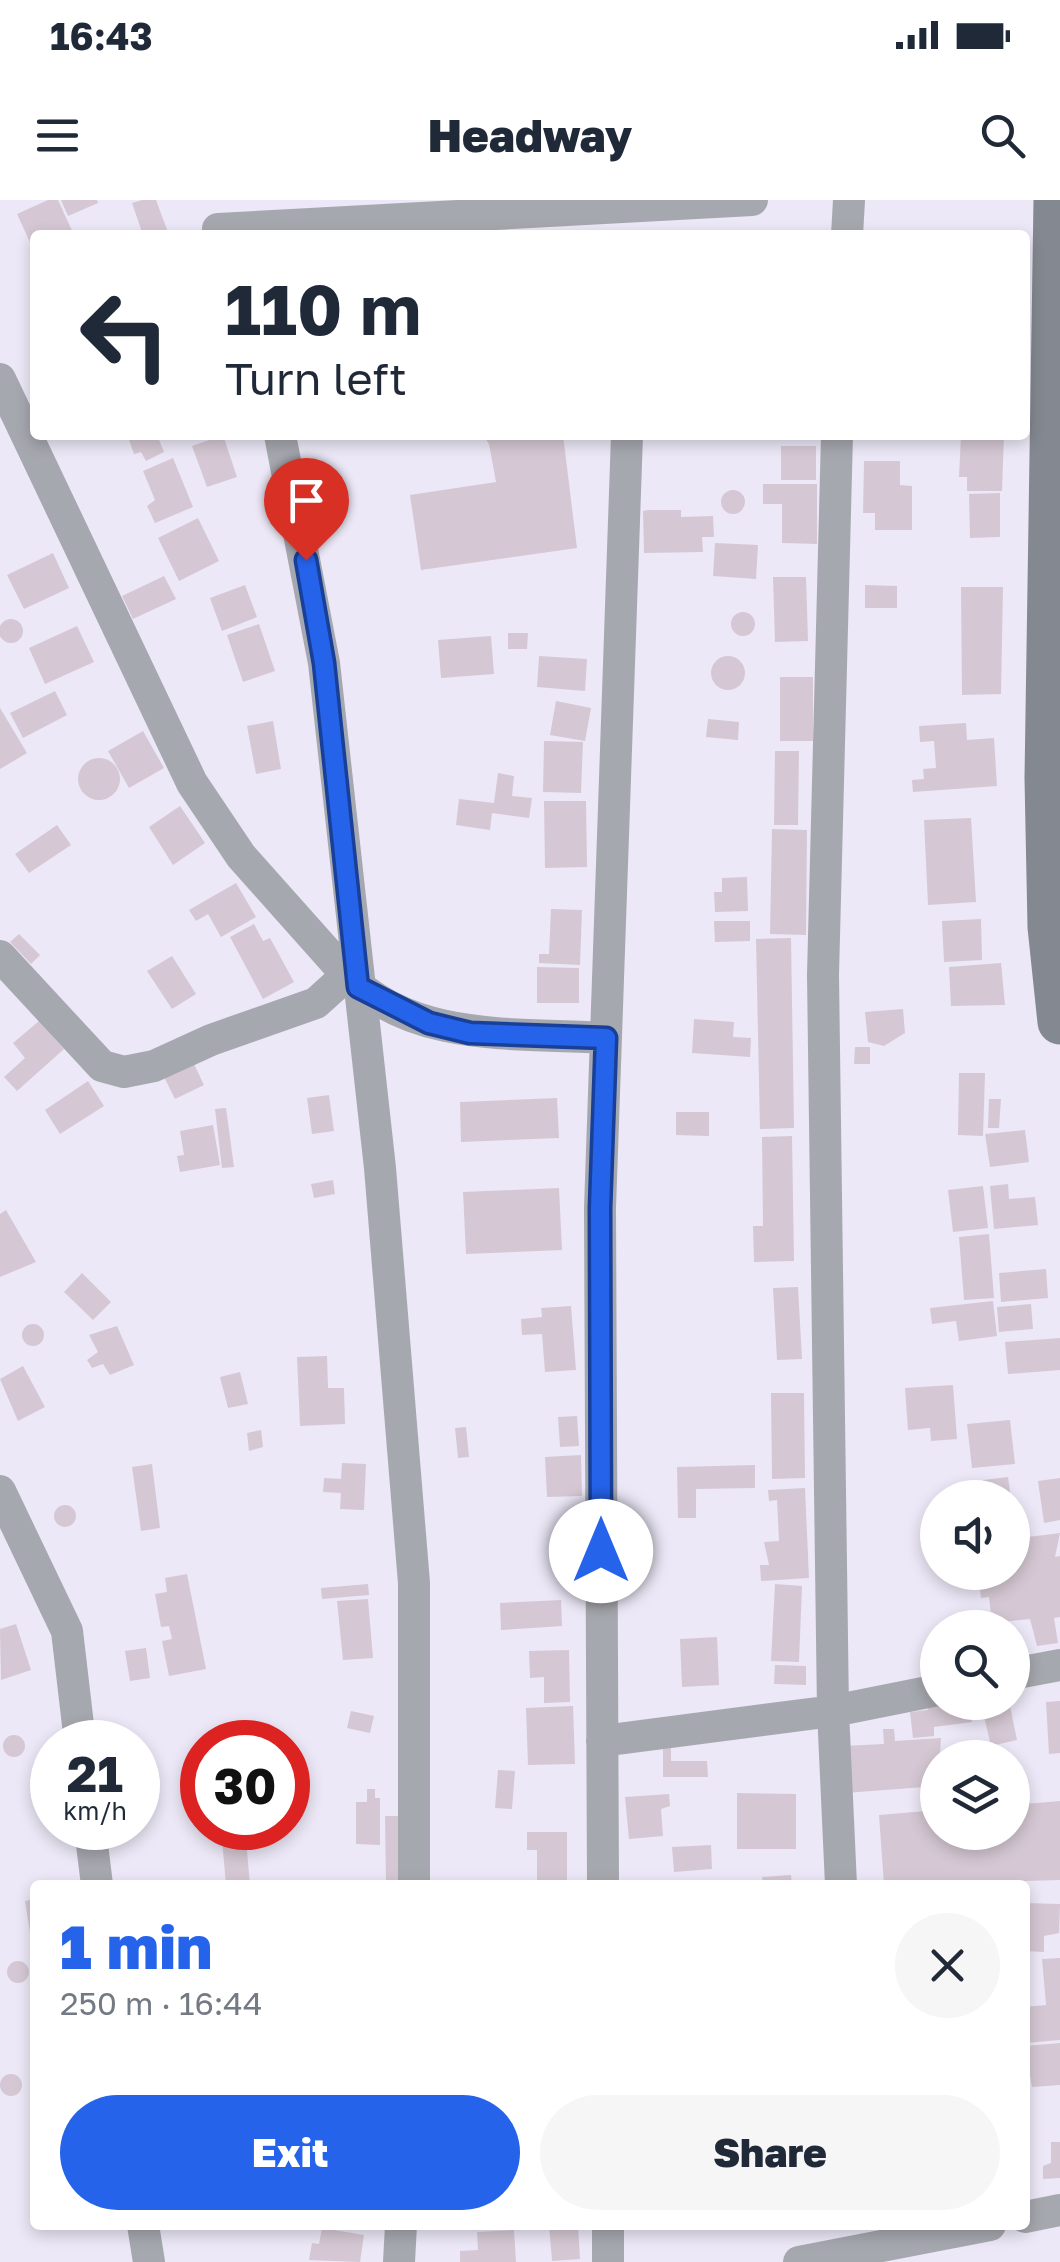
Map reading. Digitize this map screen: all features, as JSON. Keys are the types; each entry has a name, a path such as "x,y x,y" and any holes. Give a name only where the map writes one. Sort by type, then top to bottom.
{"main road":[{"path":"1057,201 1047,778 1050,927 1060,1022"}],"street":[{"path":"215,222 641,213 752,200"},
{"path":"847,230 849,200"},
{"path":"1048,200 1057,201"},
{"path":"0,379 192,783 241,856 353,981 429,1023 470,1033 606,1038"},
{"path":"281,440 324,663 353,981 380,1168 414,1582 414,1880"},
{"path":"603,1880 600,1208 627,440"},
{"path":"837,440 823,975 833,1711 842,1880"},
{"path":"0,956 102,1066 124,1072 154,1066 211,1040 316,1003 353,981"},
{"path":"0,1492 67,1631 77,1720"},
{"path":"1030,1671 1060,1665"},
{"path":"602,1741 833,1711 920,1694"},
{"path":"93,1850 96,1880"},
{"path":"1030,2217 1060,2210"},
{"path":"145,2230 148,2262"},
{"path":"399,2262 400,2230"},
{"path":"608,2230 608,2262"},
{"path":"798,2262 965,2230"}],"building":[{"path":"48,200 58,200 72,230 30,230 30,242 17,214"},
{"path":"61,200 97,200 98,203 68,216"},
{"path":"156,200 167,230 141,230 132,203"},
{"path":"129,440 159,440 164,452 146,461 141,452 134,454"},
{"path":"225,440 237,477 207,487 192,446"},
{"path":"486,440 564,440 577,548 421,570 410,495 496,482"},
{"path":"961,440 1004,440 1002,491 967,491 967,477 959,477"},
{"path":"781,446 816,446 816,480 781,480"},
{"path":"173,458 193,507 155,523 147,506 155,500 143,471"},
{"path":"864,461 900,461 900,485 912,486 912,530 875,530 875,513 863,513"},
{"path":"763,484 817,484 817,544 782,543 782,504 763,504"},
{"path":"733,490 745,502 733,514 721,502"},
{"path":"1000,493 1000,537 970,538 969,494"},
{"path":"681,510 681,517 713,516 714,537 702,537 703,552 644,553 643,511"},
{"path":"198,518 219,561 179,581 158,538"},
{"path":"715,543 758,545 756,579 713,576"},
{"path":"53,553 69,588 24,609 7,575"},
{"path":"164,576 176,599 133,619 122,596"},
{"path":"773,577 806,577 808,641 775,642"},
{"path":"245,585 257,617 222,631 210,598"},
{"path":"865,585 897,586 897,608 865,608"},
{"path":"961,587 1003,587 1001,694 962,695"},
{"path":"743,612 755,624 743,636 731,624"},
{"path":"11,619 23,631 11,643 -1,631"},
{"path":"259,624 275,671 243,682 227,635"},
{"path":"77,626 94,662 45,684 29,648"},
{"path":"508,633 528,633 527,649 508,649"},
{"path":"491,636 494,674 441,678 438,640"},
{"path":"539,656 587,659 585,691 537,687"},
{"path":"728,656 740,661 745,673 740,685 728,690 716,685 711,673 716,661"},
{"path":"780,677 813,677 813,741 780,741"},
{"path":"55,691 67,715 23,738 10,713"},
{"path":"556,701 591,708 585,741 550,735"},
{"path":"0,708 27,753 0,769"},
{"path":"708,719 739,722 738,740 706,737"},
{"path":"273,721 281,769 256,774 247,726"},
{"path":"966,723 967,740 994,738 997,786 913,792 912,780 924,779 923,769 936,768 934,741 920,742 919,726"},
{"path":"143,731 164,768 129,788 108,751"},
{"path":"544,741 583,742 581,793 543,792"},
{"path":"775,751 799,751 798,825 774,825"},
{"path":"99,758 114,764 120,779 114,794 99,800 84,794 78,779 84,764"},
{"path":"498,773 514,776 512,796 532,798 529,818 492,813 490,830 456,825 459,799 494,803"},
{"path":"544,801 586,801 587,867 545,868"},
{"path":"180,806 205,843 173,865 149,827"},
{"path":"971,818 976,902 928,905 924,820"},
{"path":"57,825 71,845 29,873 15,854"},
{"path":"772,829 807,830 806,935 770,934"},
{"path":"747,877 748,911 715,912 714,892 722,892 722,878"},
{"path":"236,883 256,917 221,937 208,914 196,921 189,910"},
{"path":"551,909 582,910 580,965 539,963 539,954 549,954"},
{"path":"981,919 982,960 944,962 942,921"},
{"path":"714,921 750,921 750,941 715,942"},
{"path":"254,924 263,941 270,938 294,982 263,999 230,937"},
{"path":"19,934 40,955 31,964 10,942"},
{"path":"791,938 794,1128 760,1129 756,939"},
{"path":"172,956 196,994 172,1009 147,971"},
{"path":"1001,963 1005,1005 951,1006 949,967"},
{"path":"537,967 579,968 579,1003 537,1003"},
{"path":"903,1009 905,1033 884,1046 868,1042 865,1012"},
{"path":"694,1019 734,1022 733,1037 751,1038 750,1057 692,1053"},
{"path":"39,1021 64,1049 17,1091 4,1077 25,1058 13,1043"},
{"path":"855,1047 870,1047 870,1064 854,1064"},
{"path":"193,1062 204,1085 175,1099 164,1077"},
{"path":"959,1073 985,1073 983,1136 958,1135"},
{"path":"88,1081 104,1106 60,1134 45,1110"},
{"path":"329,1095 334,1131 312,1134 307,1098"},
{"path":"557,1098 559,1138 461,1142 460,1102"},
{"path":"989,1099 1001,1099 999,1128 988,1128"},
{"path":"226,1108 234,1167 222,1168 215,1109"},
{"path":"676,1112 709,1112 709,1136 676,1135"},
{"path":"213,1125 220,1165 180,1172 177,1156 184,1155 180,1131"},
{"path":"1025,1130 1029,1162 990,1167 985,1134"},
{"path":"792,1136 794,1261 754,1262 753,1226 763,1226 762,1137"},
{"path":"333,1180 335,1194 314,1198 311,1184"},
{"path":"1008,1184 1009,1199 1035,1197 1038,1225 994,1229 990,1186"},
{"path":"983,1186 988,1228 953,1232 948,1190"},
{"path":"559,1188 562,1250 466,1254 463,1192"},
{"path":"6,1210 36,1262 0,1277 0,1214"},
{"path":"989,1234 994,1298 964,1300 959,1237"},
{"path":"1046,1269 1048,1298 1001,1302 999,1273"},
{"path":"82,1273 111,1302 93,1320 64,1292"},
{"path":"798,1287 802,1359 777,1360 773,1288"},
{"path":"993,1301 997,1336 959,1341 956,1321 932,1324 930,1308"},
{"path":"1031,1304 1033,1329 999,1332 997,1307"},
{"path":"571,1306 576,1370 545,1372 542,1334 522,1335 521,1319 542,1317 541,1308"},
{"path":"33,1324 41,1327 41,1343 33,1346 25,1343 22,1335 25,1327"},
{"path":"117,1326 134,1365 110,1375 103,1364 92,1368 87,1360 98,1352 89,1335"},
{"path":"1060,1338 1060,1370 1008,1374 1005,1342"},
{"path":"327,1356 328,1388 344,1388 345,1424 300,1426 297,1357"},
{"path":"23,1366 45,1407 18,1421 0,1379"},
{"path":"240,1372 248,1404 228,1408 220,1377"},
{"path":"953,1385 957,1439 931,1441 930,1428 908,1430 905,1388"},
{"path":"771,1393 804,1393 805,1478 772,1479"},
{"path":"577,1416 579,1446 560,1447 558,1417"},
{"path":"1010,1420 1015,1464 972,1468 967,1424"},
{"path":"466,1427 469,1457 458,1458 455,1428"},
{"path":"261,1430 263,1447 249,1451 247,1433"},
{"path":"581,1455 582,1496 547,1497 545,1457"},
{"path":"342,1463 366,1464 364,1510 340,1509 341,1493 323,1492 324,1478 341,1479"},
{"path":"152,1464 160,1528 141,1531 132,1467"},
{"path":"755,1465 755,1488 696,1489 696,1518 678,1518 677,1467"},
{"path":"1060,1478 1060,1520 1044,1523 1038,1481"},
{"path":"805,1488 809,1578 761,1581 760,1565 769,1565 764,1542 779,1541 777,1500 769,1501 768,1490"},
{"path":"65,1505 73,1508 73,1524 65,1527 57,1524 54,1516 57,1508"},
{"path":"1060,1533 1055,1557 1060,1556 1060,1617 1054,1618 1058,1643 1037,1646 1030,1610 990,1610 989,1597 981,1598 980,1590 1030,1590 1030,1537"},
{"path":"187,1574 206,1669 169,1676 162,1641 172,1639 169,1626 161,1627 155,1594 167,1592 165,1578"},
{"path":"368,1584 369,1595 322,1599 321,1588"},
{"path":"775,1584 802,1586 799,1662 771,1661"},
{"path":"368,1599 373,1658 343,1660 337,1601"},
{"path":"561,1600 562,1626 501,1630 500,1603"},
{"path":"16,1624 31,1670 1,1680 0,1629"},
{"path":"717,1637 719,1685 682,1687 680,1639"},
{"path":"146,1648 150,1678 130,1681 125,1651"},
{"path":"569,1650 570,1702 544,1703 544,1677 530,1678 529,1651"},
{"path":"775,1665 806,1666 806,1685 774,1684"},
{"path":"1060,1701 1060,1753 1049,1754 1046,1702"},
{"path":"573,1706 575,1764 528,1765 526,1708"},
{"path":"351,1711 374,1716 370,1733 347,1728"},
{"path":"920,1711 920,1720 972,1722 934,1727 934,1736 913,1738 910,1712"},
{"path":"985,1720 1013,1720 1017,1740 990,1740"},
{"path":"883,1729 894,1729 895,1741 941,1738 920,1740 920,1787 845,1793 843,1746 884,1744"},
{"path":"14,1735 22,1738 22,1754 14,1757 6,1754 3,1746 6,1738"},
{"path":"663,1746 671,1746 671,1761 707,1761 708,1777 663,1777"},
{"path":"498,1770 515,1771 512,1809 495,1808"},
{"path":"367,1789 375,1789 375,1798 380,1798 380,1845 356,1844 356,1802 367,1802"},
{"path":"737,1793 796,1794 796,1849 737,1849"},
{"path":"669,1794 670,1806 661,1809 663,1836 629,1839 625,1797"},
{"path":"1060,1801 1060,1880 884,1880 879,1815 920,1812 920,1850 1030,1850 1030,1804"},
{"path":"385,1816 399,1816 400,1880 386,1880"},
{"path":"527,1832 567,1832 567,1880 537,1880 537,1850 527,1850"},
{"path":"711,1845 712,1869 674,1872 672,1847"},
{"path":"223,1850 247,1850 250,1880 226,1880"},
{"path":"791,1875 792,1880 762,1880 762,1877"},
{"path":"30,1900 30,1932 25,1901"},
{"path":"1030,1903 1060,1904 1059,1933 1044,1936 1044,1952 1030,1951"},
{"path":"1060,1958 1060,2040 1030,2043 1030,2007 1046,2005 1042,1959"},
{"path":"18,1961 26,1964 26,1980 18,1983 10,1980 7,1972 10,1964"},
{"path":"1060,2043 1060,2085 1032,2087 1030,2046"},
{"path":"11,2074 19,2077 19,2093 11,2096 3,2093 0,2085 3,2077"},
{"path":"1051,2142 1060,2142 1060,2178 1043,2179 1043,2166 1051,2163"},
{"path":"322,2230 364,2235 360,2262 309,2260 312,2243 319,2244"},
{"path":"514,2230 516,2262 460,2262 460,2251 478,2250 477,2232"},
{"path":"549,2230 578,2230 580,2259 552,2261"}],"route":[{"path":"306,560 324,663 358,987 429,1023 470,1033 606,1038 600,1208 601,1551"}]}
